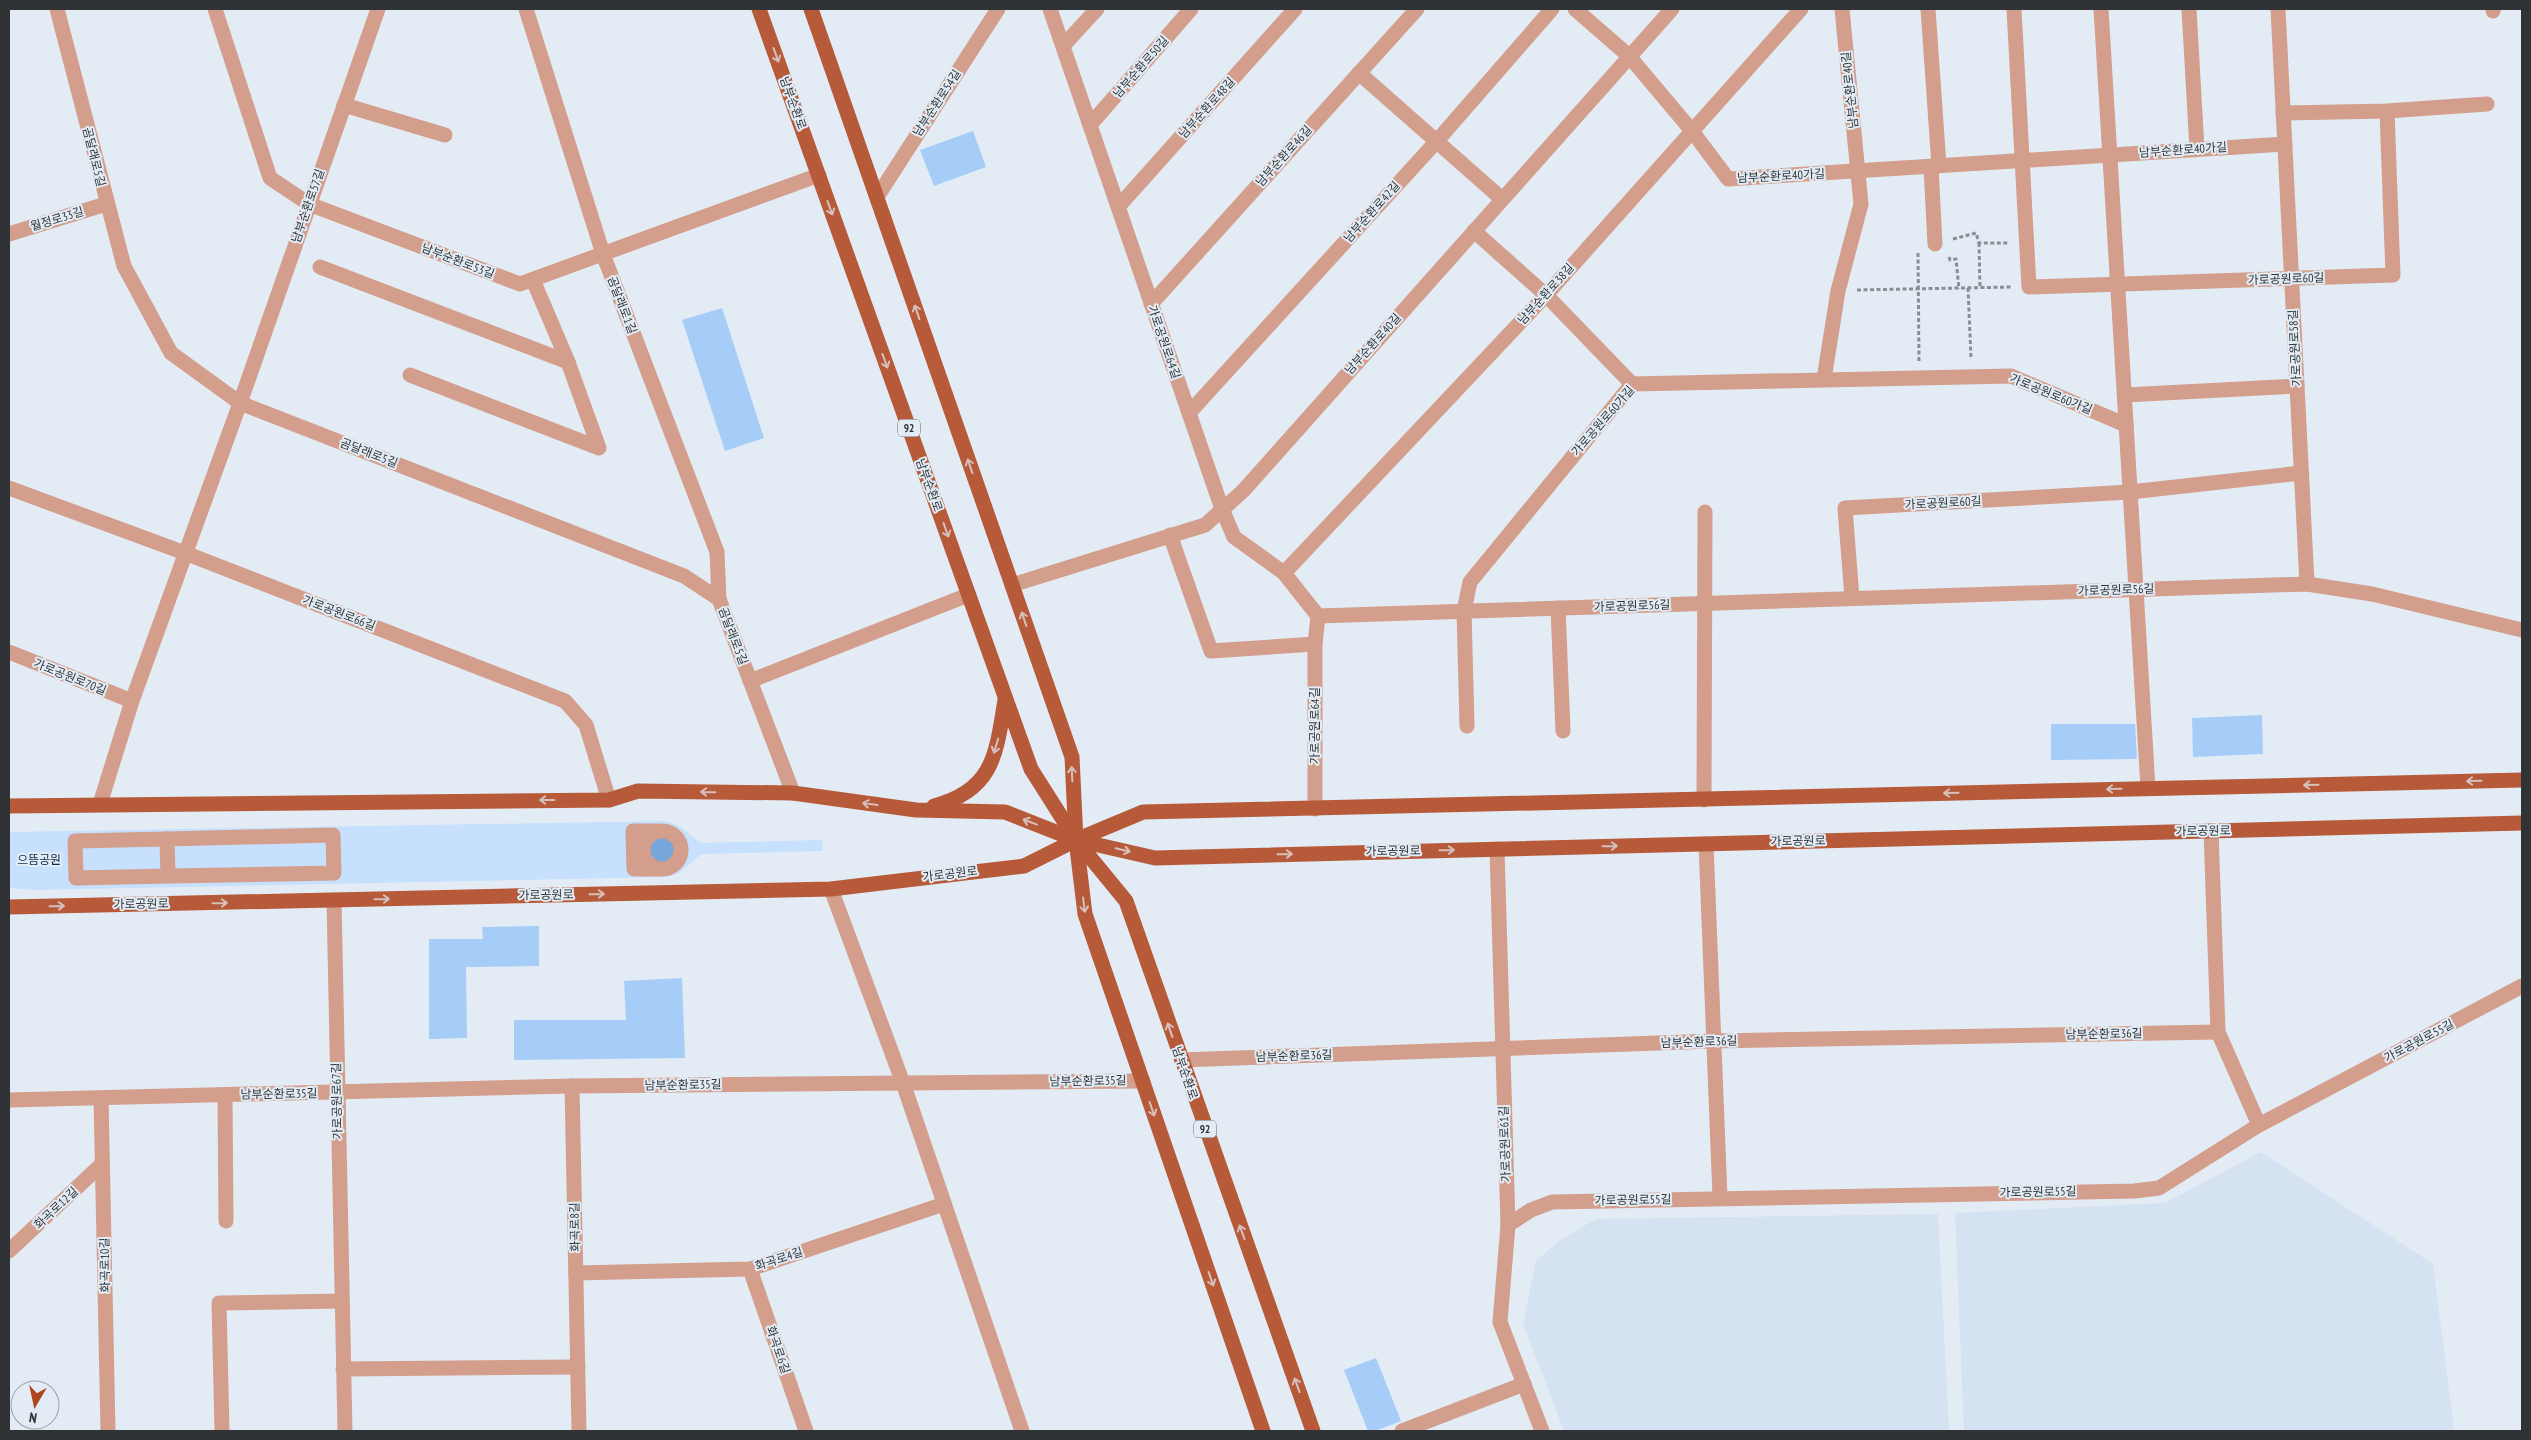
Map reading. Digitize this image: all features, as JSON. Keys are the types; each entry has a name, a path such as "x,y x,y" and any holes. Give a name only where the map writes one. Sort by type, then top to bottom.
{"main road":[{"name":"남부순환로","path":"759,9 1031,768 1076,840 1126,901 1180,1060 1313,1431"},
{"name":"남부순환로","path":"811,9 1072,757 1076,840 1085,914 1263,1431"},
{"path":"916,810 955,800 977,785 989,768 998,743 1006,698"},
{"name":"가로공원로","path":"9,907 831,889 1024,866 1076,840 1143,812 2522,780"},
{"name":"가로공원로","path":"9,806 608,800 638,791 793,793 916,810 1005,812 1076,840 1155,858 2522,823"}],"street":[{"name":"곰달래로5길","path":"57,9 106,204 124,266 171,353 240,403 684,576 719,598 793,793"},
{"name":"남부순환로53길","path":"215,9 270,178 309,204 520,284 819,175"},
{"name":"남부순환로57길","path":"185,553 240,403 378,9"},
{"name":"곰달래로1길","path":"526,9 603,254 717,552 719,598"},
{"name":"남부순환로54길","path":"876,197 998,9"},
{"name":"가로공원로64길","path":"1050,9 1222,509 1234,537 1284,573 1318,616 1314,644 1315,809"},
{"path":"1063,46 1097,9"},
{"name":"남부순환로50길","path":"1090,125 1191,9"},
{"name":"남부순환로48길","path":"1118,207 1295,9"},
{"name":"남부순환로46길","path":"1151,304 1416,9"},
{"name":"남부순환로42길","path":"1189,414 1436,142 1552,9"},
{"name":"남부순환로40가길","path":"1575,9 1629,56 1692,131 1728,179 2285,144"},
{"name":"남부순환로40길","path":"1012,585 1205,525 1243,491 1672,9"},
{"name":"남부순환로38길","path":"1284,573 1546,295 1801,9"},
{"name":"남부순환로40길","path":"1842,9 1858,171"},
{"path":"1928,9 1940,242"},
{"path":"2014,9 2029,287"},
{"path":"2101,9 2148,788"},
{"path":"2189,9 2197,149"},
{"name":"가로공원로58길","path":"2278,9 2307,584"},
{"path":"1359,73 1502,199"},
{"path":"2284,113 2387,111 2487,104"},
{"path":"344,106 445,135"},
{"name":"가로공원로60길","path":"2029,287 2394,275 2387,111"},
{"path":"1824,379 1838,291 1861,204 1858,171"},
{"name":"월정로33길","path":"9,234 106,204"},
{"path":"1474,231 1546,295 1632,384"},
{"path":"320,267 568,362"},
{"path":"410,375 599,448 568,362 533,280"},
{"name":"가로공원로60가길","path":"1464,611 1470,582 1632,384 2011,376 2126,425"},
{"path":"2124,396 2297,386"},
{"name":"가로공원로60길","path":"1852,598 1845,508 2130,492 2301,473"},
{"name":"가로공원로66길","path":"9,488 185,553 565,701 586,725 608,800"},
{"path":"1704,800 1705,512"},
{"path":"1170,535 1211,651 1314,644"},
{"path":"100,804 132,701 185,553"},
{"name":"가로공원로56길","path":"1318,616 2307,584 2372,594 2522,630"},
{"path":"750,681 968,595"},
{"path":"1558,608 1563,731"},
{"path":"1464,611 1467,726"},
{"name":"가로공원로70길","path":"9,652 132,701"},
{"path":"658,831 671,832 680,841 682,853 676,864 671,867 658,869 647,862 643,849 647,837 658,831"},
{"path":"2210,831 2218,1032 2260,1125"},
{"path":"333,835 334,873 168,876 76,878 75,841 333,835"},
{"path":"167,839 168,876"},
{"path":"1706,844 1720,1198"},
{"name":"가로공원로61길","path":"1496,849 1508,1225 1500,1322 1542,1431"},
{"path":"831,889 903,1083 1022,1431"},
{"name":"가로공원로67길","path":"334,900 344,1431"},
{"name":"가로공원로55길","path":"1508,1225 1531,1210 1552,1202 2134,1191 2159,1188 2260,1125 2522,986"},
{"name":"남부순환로36길","path":"1180,1060 1714,1041 2218,1032"},
{"name":"남부순환로35길","path":"9,1100 572,1086 1143,1081"},
{"name":"화곡로8길","path":"572,1086 579,1431"},
{"name":"남부순환로35길","path":"224,1096 226,1221"},
{"name":"화곡로10길","path":"101,1098 108,1431"},
{"name":"화곡로12길","path":"9,1251 102,1164"},
{"name":"화곡로4길","path":"576,1273 750,1269 944,1204"},
{"name":"화곡로6길","path":"750,1269 806,1431"},
{"path":"222,1431 218,1303 342,1301"},
{"path":"343,1369 578,1368"},
{"path":"1402,1431 1524,1384"}],"path":[{"path":"1919,377 1918,248 1976,234 1979,243 1980,288"},
{"path":"1940,242 1950,260 1956,260 1959,289"},
{"path":"1979,243 2027,243"},
{"path":"1838,291 2029,287"},
{"path":"1968,288 1971,376"}],"shaded area":[{"path":"2261,1152 2433,1264 2454,1431 1964,1431 1955,1213 2165,1203"},
{"path":"1938,1214 1949,1431 1564,1431 1523,1323 1536,1261 1559,1241 1596,1219"}],"green space":[{"name":"으뜸공원","path":"665,821 679,826 701,843 822,840 823,851 701,854 679,873 667,877 34,890 9,888 9,832"}],"water":[{"path":"662,837 671,841 675,850 671,859 662,863 653,859 649,850 653,841"}],"building":[{"path":"973,131 986,167 934,186 920,150"},
{"path":"722,308 764,438 725,451 682,320"},
{"path":"2262,715 2263,754 2193,757 2192,718"},
{"path":"2051,724 2135,724 2137,759 2051,760"},
{"path":"539,926 539,966 466,967 467,1038 429,1039 429,939 483,939 482,927"},
{"path":"682,978 685,1058 514,1060 514,1020 626,1020 624,981"},
{"path":"1376,1358 1401,1421 1375,1431 1368,1431 1344,1370"}]}
